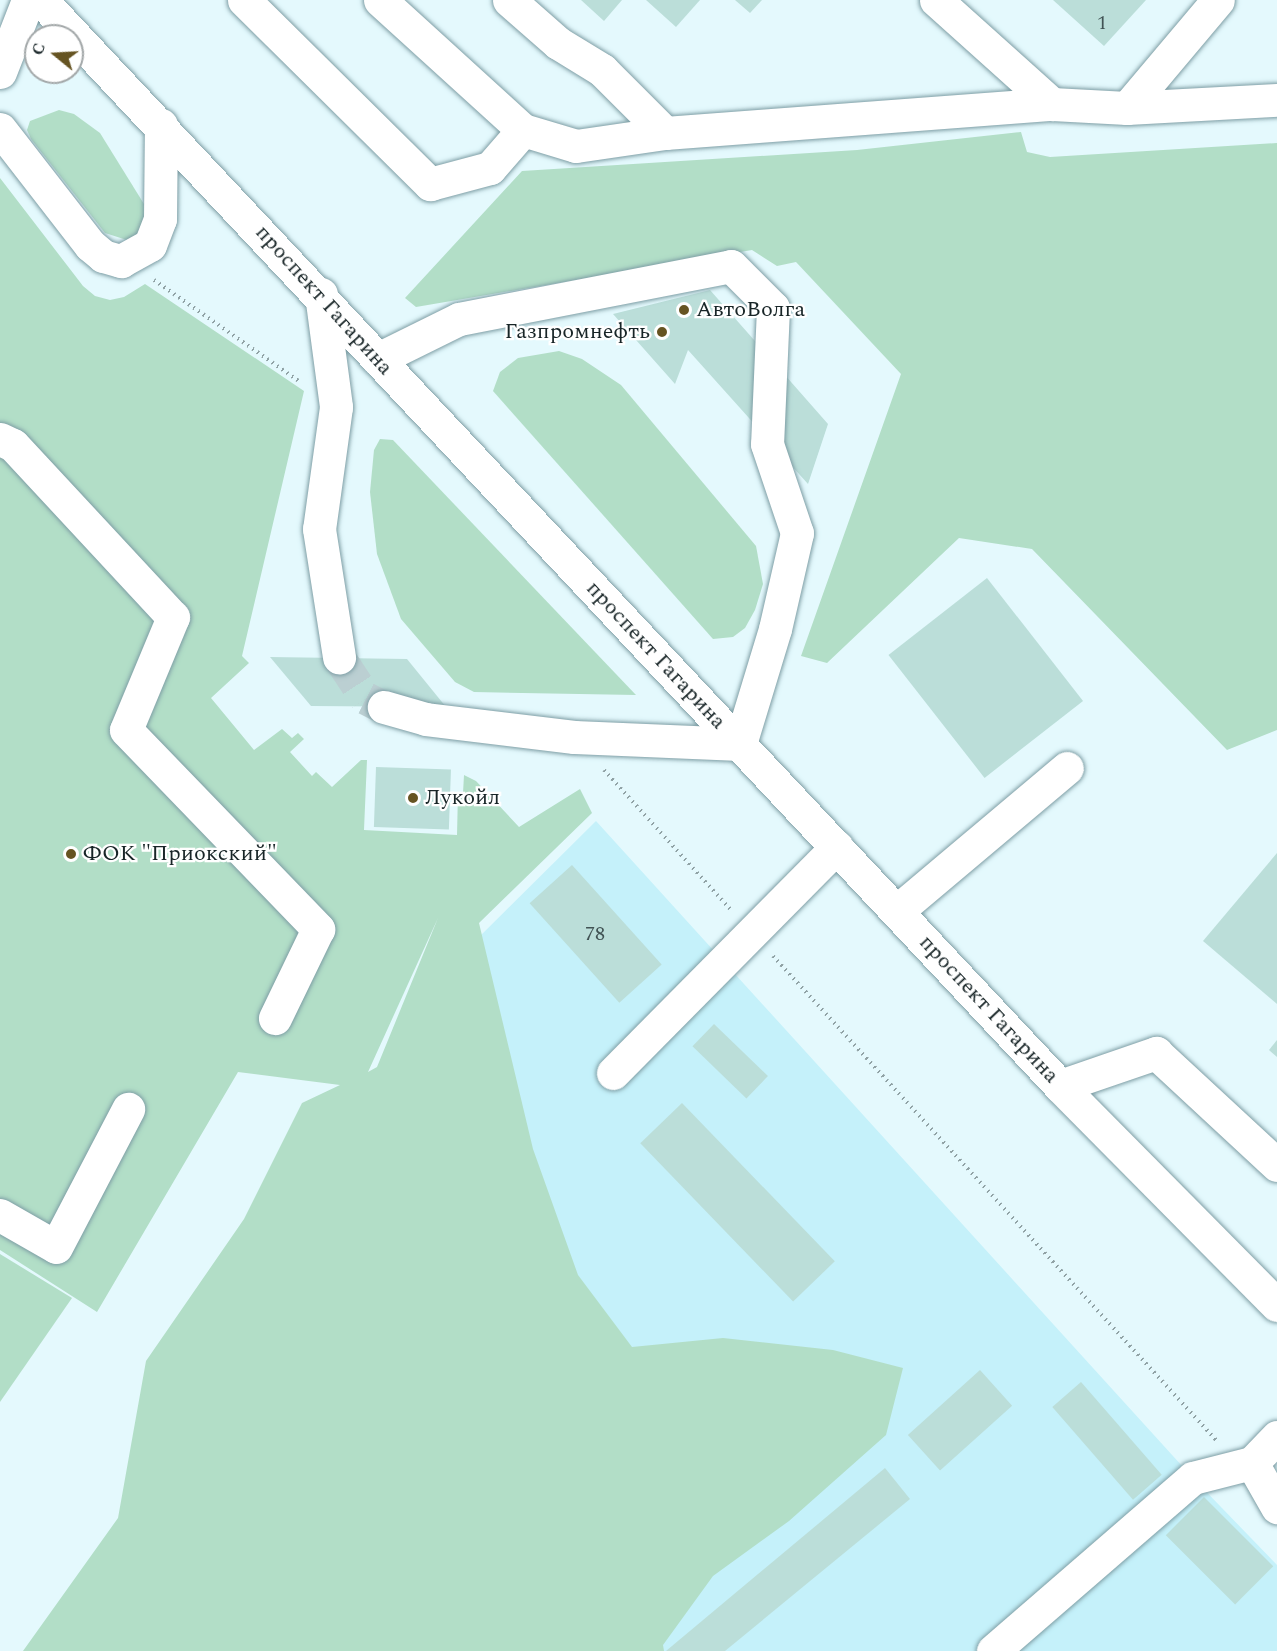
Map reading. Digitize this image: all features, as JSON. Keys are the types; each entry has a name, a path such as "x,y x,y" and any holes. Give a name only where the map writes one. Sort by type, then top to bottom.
{"main road":[{"path":"0,72 28,0"},
{"name":"проспект Гагарина","path":"41,0 321,294 378,359 1060,1086 1277,1305"},
{"path":"244,0 430,184 490,168 523,130"},
{"path":"380,0 523,130 576,146 664,133 1052,104 1127,108 1277,100"},
{"path":"509,0 558,43 603,70 664,133"},
{"path":"936,0 1052,104"},
{"path":"1127,108 1218,0"},
{"path":"0,129 90,245 104,256 121,261 150,245 160,219 161,125"},
{"path":"378,359 459,319 731,266 773,308 767,444 797,533 775,629 740,744 574,737 426,719 384,707"},
{"path":"321,294 336,407 319,529 339,657"},
{"path":"0,439 13,445 173,617 126,730 318,929 275,1018"},
{"path":"897,912 1067,768"},
{"path":"613,1073 837,847"},
{"path":"1060,1086 1156,1053 1277,1165"},
{"path":"0,1215 56,1247 128,1109"},
{"path":"993,1651 1193,1478 1252,1463 1277,1437"},
{"path":"1252,1463 1277,1507"}],"path":[{"path":"147,276 336,407"},
{"path":"574,737 1213,1437 1252,1463"}],"shaded area":[{"path":"596,821 1193,1478 1277,1565 1277,1651 659,1651 473,943"}],"green space":[{"path":"59,110 74,114 100,133 144,204 145,230 130,241 105,233 31,139 27,130 30,121"},
{"path":"1021,132 1027,152 1050,157 1277,143 1277,730 1227,750 1032,549 959,538 827,663 801,656 901,374 796,262 777,266 752,250 416,307 405,298 522,171 857,150"},
{"path":"0,178 83,286 95,296 110,300 124,297 145,284 304,391 242,656 249,663 211,698 254,750 282,729 292,738 298,733 304,739 290,752 312,776 316,772 332,787 361,760 367,760 364,830 457,835 458,792 463,793 464,775 476,781 519,827 580,789 592,813 479,923 533,1149 578,1275 632,1347 723,1338 833,1350 903,1368 886,1435 789,1521 713,1576 663,1645 664,1651 23,1651 118,1518 146,1361 244,1219 302,1103 340,1085 238,1072 97,1312 0,1250","holes":["438,918 377,1067 368,1072"]},
{"path":"559,351 582,359 621,385 756,546 763,584 755,610 745,628 733,637 713,639 493,391 500,372 518,358"},
{"path":"380,439 393,440 636,695 474,692 455,682 401,619 377,554 370,492 374,450"},
{"path":"0,1254 72,1298 0,1402"}],"building":[{"path":"581,0 622,0 604,21"},
{"path":"646,0 700,0 676,27"},
{"path":"735,0 762,0 750,13"},
{"path":"1053,0 1146,0 1104,46"},
{"path":"710,290 828,424 808,484 688,350 675,384 613,314"},
{"path":"987,578 1083,701 985,778 888,655"},
{"path":"270,657 407,659 446,707 311,706"},
{"name":"Лукойл","path":"376,767 451,770 449,830 374,827"},
{"path":"1277,853 1277,1004 1203,941"},
{"path":"572,865 662,965 619,1003 530,903"},
{"path":"714,1024 768,1076 746,1098 692,1046"},
{"path":"1277,1040 1277,1057 1269,1050"},
{"path":"682,1103 835,1261 793,1302 640,1143"},
{"path":"980,1370 1012,1406 940,1471 908,1435"},
{"path":"1081,1382 1162,1475 1133,1500 1052,1407"},
{"path":"885,1468 910,1499 725,1651 666,1651"},
{"path":"1204,1497 1273,1566 1235,1604 1166,1535"}],"tunnel":[{"path":"339,657 366,698 384,707"}],"place":[{"name":"АвтоВолга","path":"684,310"},
{"name":"Газпромнефть","path":"662,332"},
{"name":"Лукойл","path":"413,798"},
{"name":"ФОК \"Приокский\"","path":"71,854"}]}
